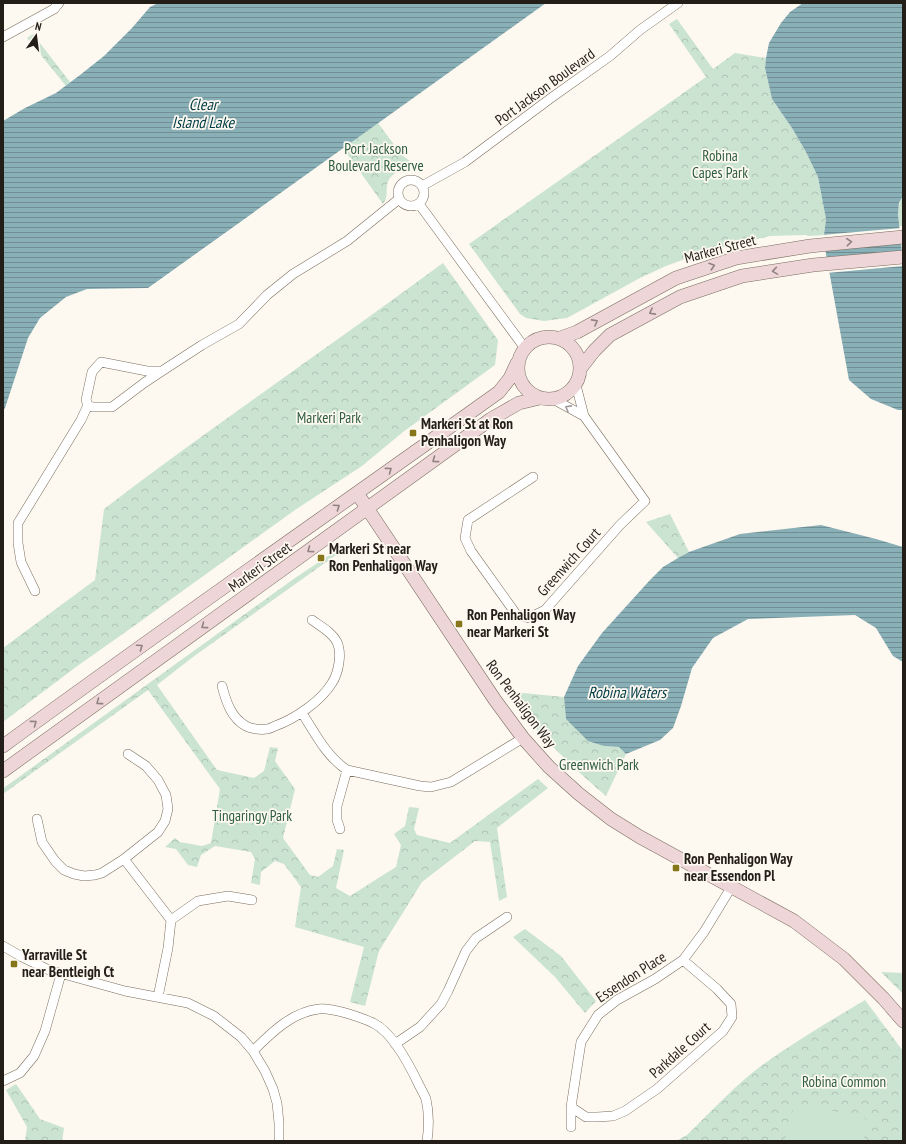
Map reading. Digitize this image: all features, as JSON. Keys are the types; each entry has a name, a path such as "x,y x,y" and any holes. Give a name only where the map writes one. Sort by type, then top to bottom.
{"main road":[{"name":"Markeri Street","path":"560,338 577,332 676,278 736,258 810,246 903,237"},
{"path":"580,369 594,351 610,335 680,297 742,276 813,265 903,257"},
{"path":"550,336 560,338 569,343 575,350 579,359 580,369 576,384 570,392 562,396 546,398 534,396 526,390 520,382 517,363 524,347 541,337 550,336"},
{"name":"Markeri Street","path":"3,746 77,691 499,392 510,378 517,363"},
{"name":"Markeri Street","path":"3,771 491,419 519,403 546,398"},
{"name":"Ron Penhaligon Way","path":"358,493 495,700 523,738 549,767 579,794 640,837 794,921 844,959 865,978 903,1021"}],"street":[{"path":"3,37 54,9 59,3"},
{"name":"Port Jackson Boulevard","path":"422,186 465,162 610,56 640,30 678,3"},
{"path":"407,181 415,181 424,189 424,198 416,206 404,205 399,199 398,195 400,187 407,181"},
{"path":"88,405 92,407 112,407 144,382 202,345 239,324 267,294 293,274 347,241 399,199"},
{"path":"419,204 524,347"},
{"path":"35,591 21,562 18,544 18,523 81,420 88,405 86,400 92,372 100,362 147,371 162,371"},
{"name":"Greenwich Court","path":"533,477 468,520 465,538 471,551 516,614 529,618 545,610 620,525 645,501 584,416 576,384"},
{"name":"Greenwich Court","path":"546,398 584,416"},
{"path":"222,686 228,705 237,719 247,727 267,730 302,713 327,691 333,682 338,669 340,655 334,637 312,620"},
{"path":"302,713 325,750 339,765 347,770 420,786 431,787 451,782 523,738"},
{"path":"36,819 42,842 55,861 64,870 84,876 96,875 102,873 124,859 158,832 165,821 168,808 166,795 158,780 146,766 128,754"},
{"path":"340,829 337,820 337,806 347,770"},
{"path":"124,859 171,920 168,948 158,997"},
{"name":"Essendon Place","path":"571,1127 571,1107 581,1042 598,1015 617,1000 655,979 683,960 704,932 732,886"},
{"path":"171,920 198,901 228,896 252,900"},
{"path":"395,1044 420,1028 441,1004 466,951 476,938 507,917"},
{"path":"3,946 29,961 61,974 125,991 188,1003 214,1016 241,1037 253,1051 266,1072 277,1103 280,1123 279,1141"},
{"name":"Parkdale Court","path":"571,1107 586,1117 613,1116 625,1112 657,1089 723,1031 732,1017 731,1004 717,989 683,960"},
{"path":"3,1081 20,1073 34,1056 45,1031 61,974"},
{"path":"253,1051 272,1032 297,1016 320,1009 339,1011 357,1016 375,1024 395,1044 412,1070 425,1098 428,1116 428,1141"}],"green space":[{"name":"Robina Capes Park","path":"677,19 713,69 735,53 766,58 765,68 772,99 792,128 818,177 826,219 824,235 770,236 707,251 666,266 640,278 567,318 544,321 526,318 520,314 469,244 706,77 669,24"},
{"path":"33,34 70,82 66,86 27,38"},
{"name":"Port Jackson Boulevard Reserve","path":"378,123 401,154 412,163 411,167 400,170 390,178 387,185 386,199 383,204 343,148"},
{"path":"903,196 903,226 899,226 898,214"},
{"name":"Markeri Park","path":"443,263 498,340 495,365 403,432 362,466 295,510 76,667 3,722 3,648 95,580 104,509 188,446"},
{"path":"670,514 689,552 678,558 646,522"},
{"name":"Tingaringy Park","path":"346,544 350,545 193,657 157,685 217,770 254,778 264,771 270,747 278,748 275,761 295,789 283,838 310,875 318,877 333,866 337,849 344,850 336,888 350,896 396,867 401,845 394,834 405,826 409,807 419,808 414,829 417,835 450,843 538,779 548,788 497,828 507,897 499,901 490,842 475,841 422,882 379,951 365,1006 350,1002 364,947 295,927 301,887 284,864 275,861 261,872 260,885 251,883 255,859 251,852 215,846 201,855 197,867 188,865 176,849 165,847 175,838 180,842 202,846 211,843 220,789 148,690 3,794 3,789 5,787 295,578"},
{"name":"Greenwich Park","path":"504,691 564,697 566,719 603,746 619,747 626,754 606,796 553,746 528,720"},
{"path":"525,929 561,956 596,1001 585,1013 555,977 513,937"},
{"path":"881,972 903,973 903,994"},
{"name":"Robina Common","path":"865,1000 903,1051 903,1141 676,1141 687,1135 732,1091 761,1066 799,1040"},
{"path":"16,1084 40,1119 64,1128 62,1141 25,1141 27,1127 6,1090"},
{"path":"795,1102 869,1120 863,1141 785,1141"}],"water":[{"name":"Clear Island Lake","path":"158,3 546,3 148,288 87,289 66,297 40,318 28,338 3,411 3,121 25,108 56,93 80,75 104,56 132,28 150,7"},
{"path":"803,3 903,3 903,196 899,203 898,214 903,262 903,410 898,410 871,399 849,380 826,254 824,235 826,219 818,177 792,128 772,99 765,68 769,43 781,23 790,12"},
{"name":"Robina Waters","path":"821,525 903,547 903,662 893,656 876,628 855,615 748,619 713,638 692,668 673,728 660,740 626,754 619,747 604,746 588,741 566,719 564,697 578,666 602,633 663,567 689,552 740,534"}],"pier":[{"path":"901,228 903,243 823,250 822,235"},
{"path":"903,251 903,266 827,273 825,259"}],"place":[{"name":"Markeri St at Ron Penhaligon Way","path":"413,433"},
{"name":"Markeri St near Ron Penhaligon Way","path":"321,558"},
{"name":"Ron Penhaligon Way near Markeri St","path":"459,624"},
{"name":"Ron Penhaligon Way near Essendon Pl","path":"676,868"},
{"name":"Yarraville St near Bentleigh Ct","path":"14,964"}]}
